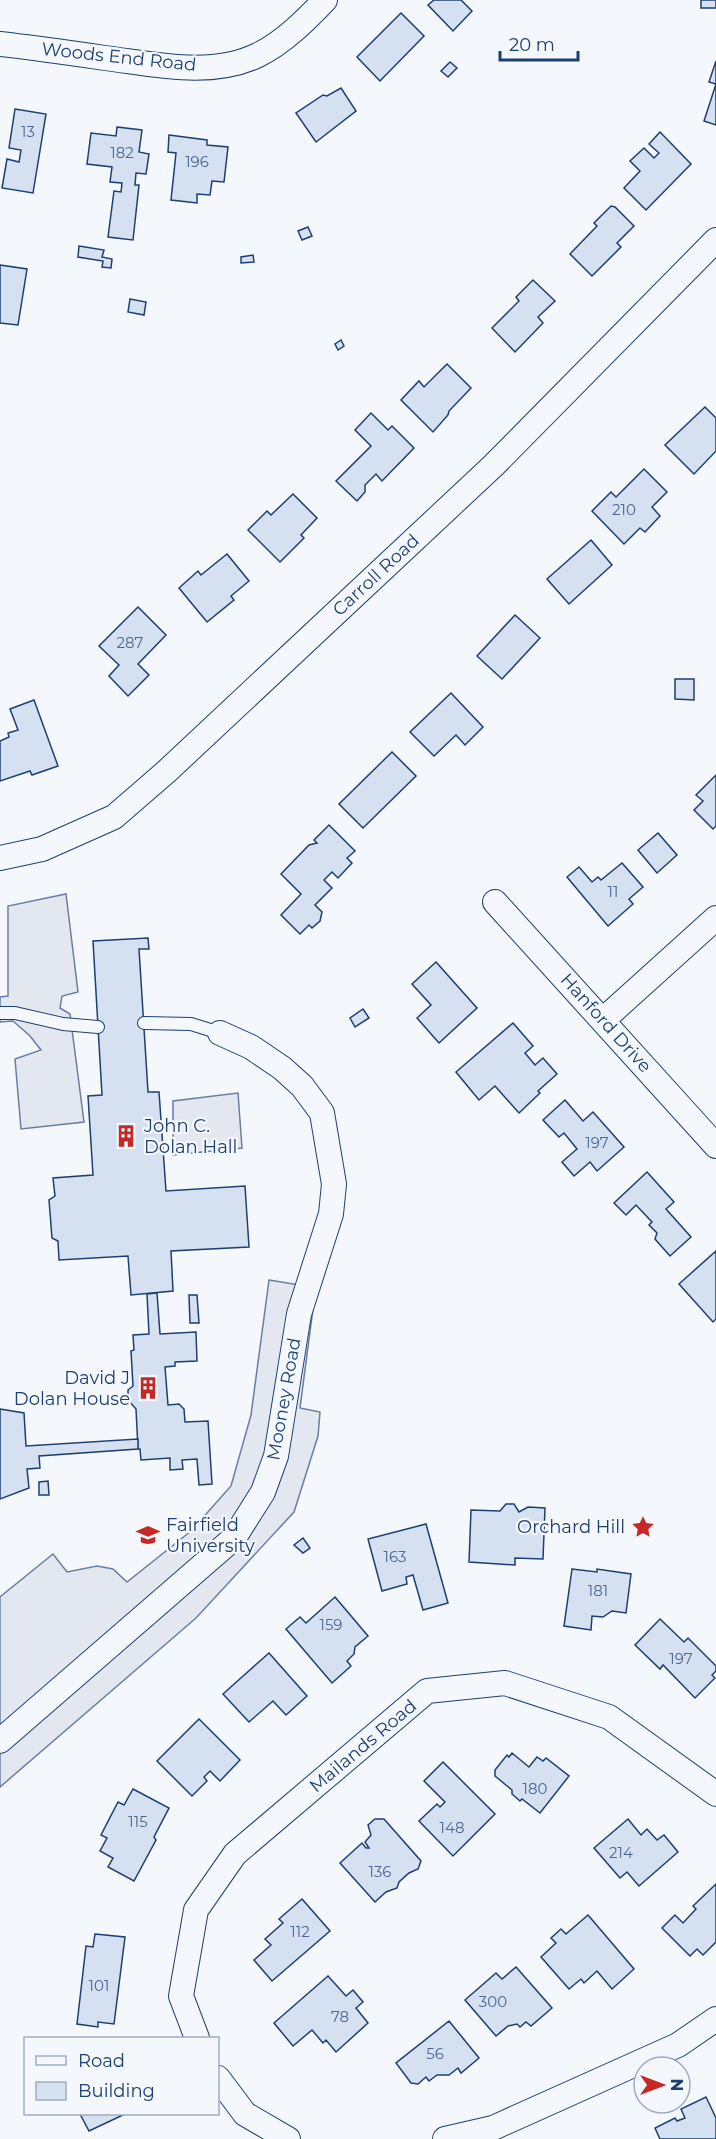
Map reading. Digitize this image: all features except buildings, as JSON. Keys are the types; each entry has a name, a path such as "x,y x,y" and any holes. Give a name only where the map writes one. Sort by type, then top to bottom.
{"street":[{"name":"Woods End Road","path":"0,44 174,67 218,66 236,63 258,55 303,21 325,0"},
{"name":"Carroll Road","path":"0,858 42,849 114,818 158,780 494,465 716,240"},
{"name":"Hanford Drive","path":"495,902 716,1146"},
{"path":"603,1020 716,918"},
{"name":"Mooney Road","path":"0,1741 234,1538 263,1492 276,1456 299,1314 310,1274 325,1234 334,1184 322,1113 302,1086 282,1068 251,1047 220,1034"},
{"name":"Mailands Road","path":"196,2037 181,1996 196,1910 235,1854 427,1691 505,1683 609,1717 716,1794"},
{"path":"446,2139 496,2134 678,2045 716,2019"},
{"path":"219,2079 245,2114 288,2139"}],"lane":[{"path":"0,1013 15,1013 45,1021 98,1027"},
{"path":"144,1023 191,1024 220,1034"}],"shaded area":[{"path":"66,894 78,992 62,996 60,1008 70,1014 84,1122 21,1129 15,1059 41,1050 30,1036 13,1021 0,1022 0,997 8,996 8,906"},
{"path":"238,1093 242,1148 173,1155 173,1101"},
{"path":"269,1280 318,1288 313,1309 300,1408 320,1412 318,1436 294,1512 196,1618 0,1787 0,1597 53,1554 67,1572 97,1566 113,1569 127,1582 191,1531 231,1486 251,1415"}],"place":[{"name":"John C. Dolan Hall","path":"126,1136"},
{"name":"David J Dolan House","path":"148,1388"},
{"name":"Orchard Hill","path":"643,1527"},
{"name":"Fairfield University","path":"148,1535"}]}
